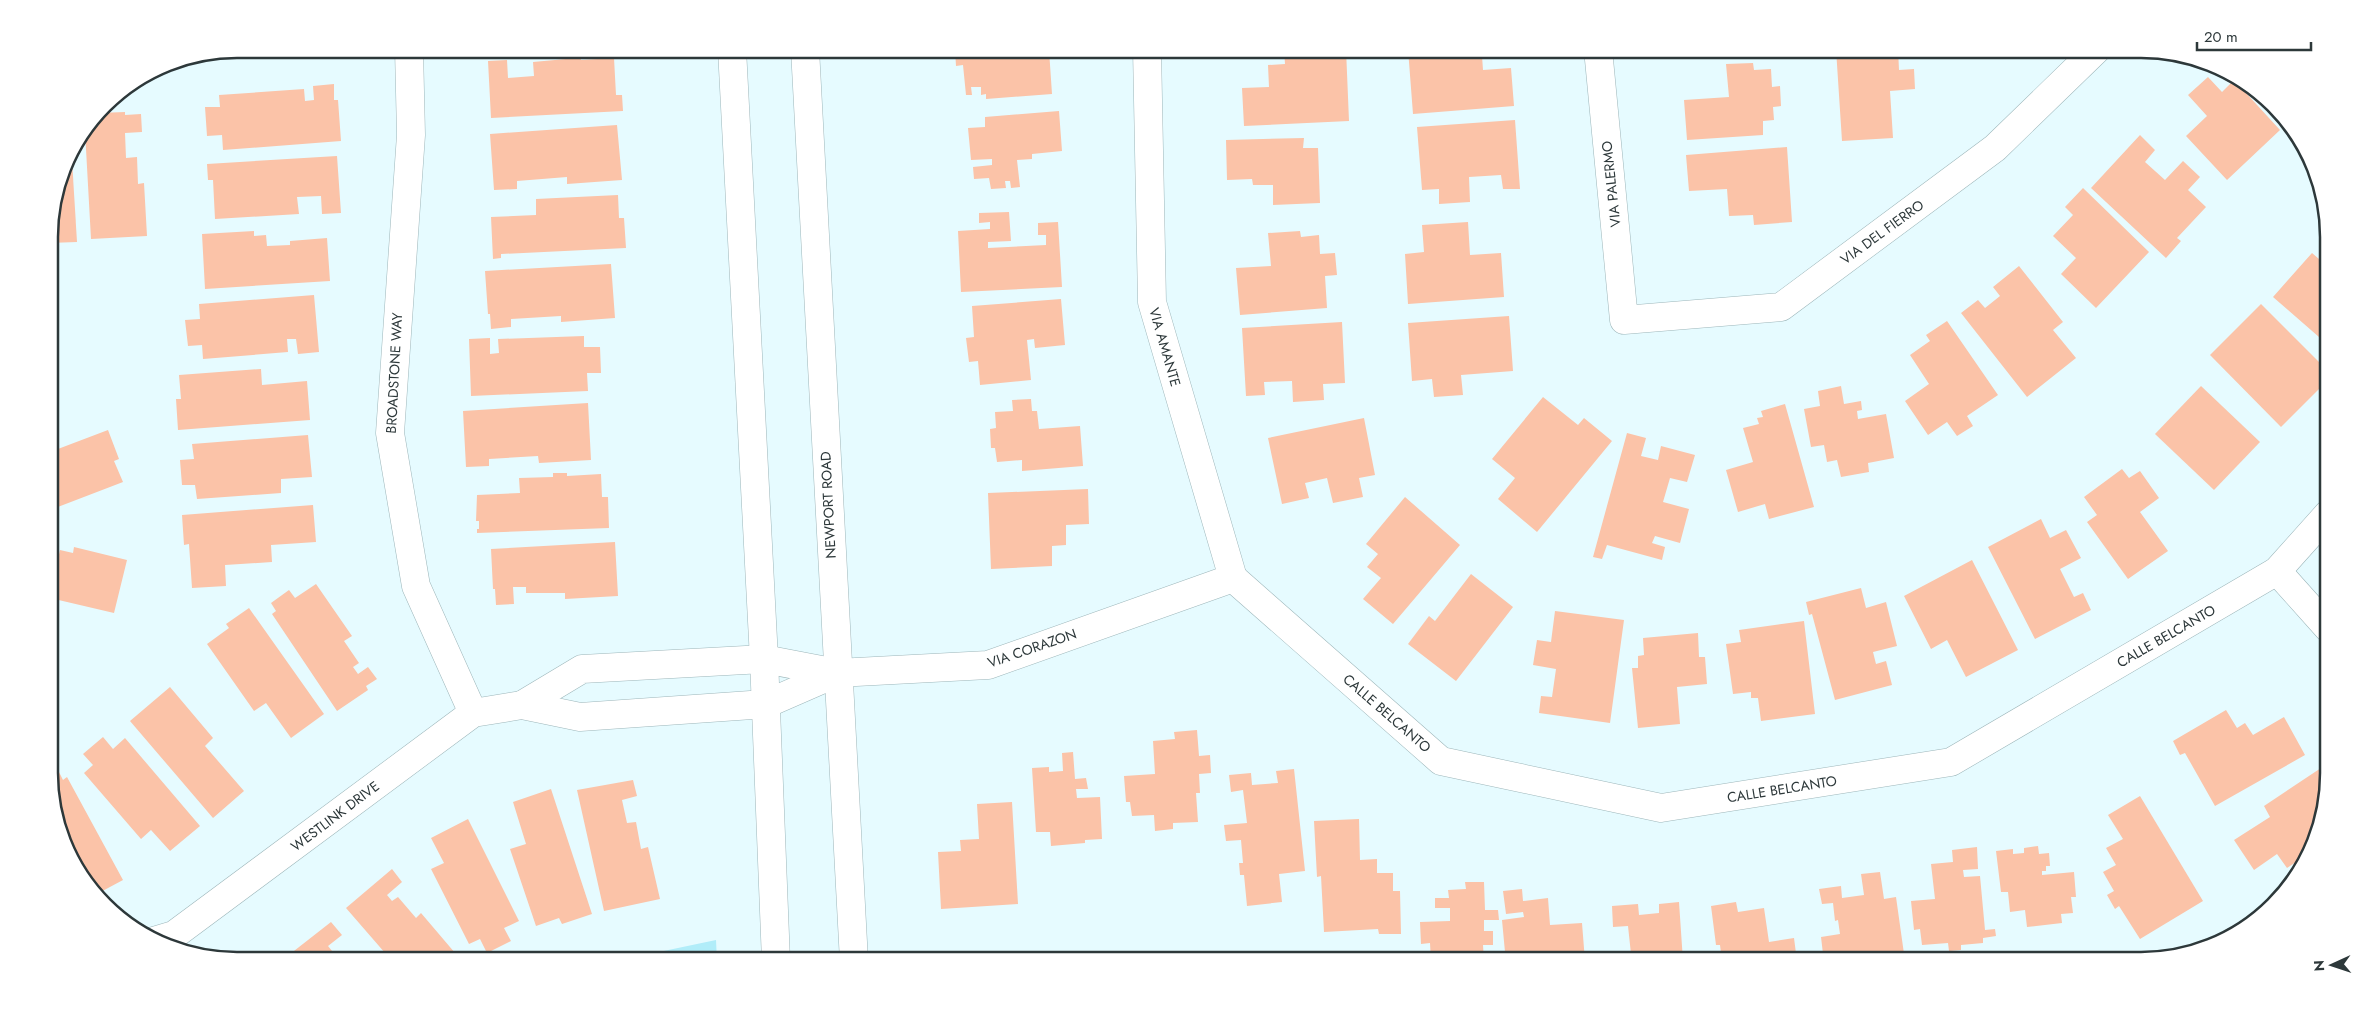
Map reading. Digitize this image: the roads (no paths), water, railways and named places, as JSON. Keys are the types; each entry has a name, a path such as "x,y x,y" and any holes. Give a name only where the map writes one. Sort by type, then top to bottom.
{"street":[{"name":"BROADSTONE WAY","path":"409,58 411,135 390,433 416,586 473,713"},
{"path":"732,58 764,658 776,952"},
{"name":"NEWPORT ROAD","path":"805,58 853,952"},
{"name":"VIA AMANTE","path":"1147,58 1152,302 1233,578"},
{"name":"VIA PALERMO","path":"1599,58 1624,320"},
{"name":"VIA DEL FIERRO","path":"1624,320 1781,307 1995,148 2088,58"},
{"name":"CALLE BELCANTO","path":"1233,578 1441,761 1661,808 1951,762 2277,571 2320,523"},
{"path":"2277,571 2320,619"},
{"name":"VIA CORAZON","path":"764,658 837,673 988,665 1233,578"},
{"name":"WESTLINK DRIVE","path":"522,706 582,669 764,658"},
{"name":"WESTLINK DRIVE","path":"166,938 174,936 473,713 522,706 580,717 766,704 837,673"}]}
